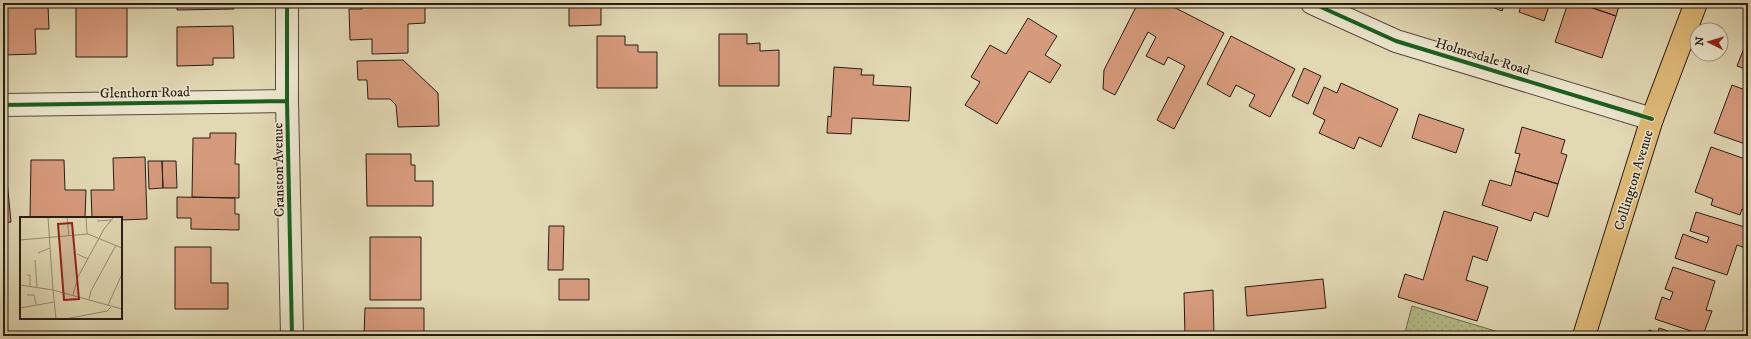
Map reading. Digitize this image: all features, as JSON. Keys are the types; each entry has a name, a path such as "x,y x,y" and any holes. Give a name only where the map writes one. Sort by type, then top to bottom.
{"main road":[{"name":"Collington Avenue","path":"1584,336 1652,119 1696,3"}],"street":[{"name":"Cranston Avenue","path":"287,3 287,101 292,336"},
{"name":"Holmesdale Road","path":"1312,3 1396,41 1652,119"},
{"name":"Glenthorn Road","path":"3,105 287,101"}],"green space":[{"path":"1412,306 1512,336 1404,336"}],"building":[{"path":"76,3 127,3 127,57 76,57"},
{"path":"177,3 234,3 234,9 177,10"},
{"path":"362,3 407,3 407,6 425,5 425,23 408,24 408,53 372,54 372,39 350,40 349,9 362,9"},
{"path":"569,3 601,3 601,25 569,26"},
{"path":"1138,3 1166,3 1224,33 1174,129 1157,120 1185,66 1168,57 1164,65 1146,56 1156,37 1148,32 1115,95 1103,89 1104,70"},
{"path":"1482,3 1505,3 1502,11"},
{"path":"1522,3 1550,3 1544,21 1519,12"},
{"path":"1568,3 1578,3 1616,16 1602,58 1555,42"},
{"path":"1578,3 1620,3 1616,16"},
{"path":"3,5 48,5 49,29 35,29 36,54 3,55"},
{"path":"1028,18 1057,36 1045,55 1061,65 1050,83 1029,71 997,124 965,105 980,82 971,77 990,45 1006,54"},
{"path":"233,26 234,58 213,58 213,65 177,66 177,27"},
{"path":"719,34 747,34 747,44 760,43 760,51 779,50 779,86 719,86"},
{"path":"597,36 625,36 625,45 638,45 638,52 657,52 657,88 597,88"},
{"path":"1231,36 1295,69 1270,117 1249,106 1255,95 1236,85 1230,97 1207,84"},
{"path":"1748,38 1748,70 1737,66"},
{"path":"403,60 438,93 439,126 398,127 396,105 390,99 368,99 367,80 358,80 357,61"},
{"path":"834,67 862,69 861,75 874,75 873,85 911,87 909,121 852,118 851,134 827,133 828,116 831,117"},
{"path":"1304,68 1321,76 1308,104 1292,96"},
{"path":"1341,83 1398,109 1381,147 1359,137 1354,149 1319,133 1325,120 1313,114 1324,87 1337,93"},
{"path":"1732,85 1748,91 1748,145 1714,133"},
{"path":"1419,114 1464,129 1456,153 1412,138"},
{"path":"1522,127 1565,140 1561,153 1567,155 1558,184 1515,171 1520,154 1515,153"},
{"path":"210,133 236,133 235,164 239,164 239,198 192,197 193,138 210,138"},
{"path":"1711,147 1748,160 1748,211 1742,209 1740,215 1711,205 1713,199 1695,192"},
{"path":"366,154 411,154 411,165 415,165 415,181 433,181 433,206 367,206"},
{"path":"145,157 147,219 122,220 122,217 92,217 91,190 114,190 113,158"},
{"path":"31,160 64,160 65,190 86,190 85,217 30,217"},
{"path":"148,161 162,161 163,188 149,189"},
{"path":"162,161 176,161 177,188 163,188"},
{"path":"3,170 6,170 11,222 3,223"},
{"path":"1515,171 1558,184 1548,217 1534,212 1531,221 1482,205 1490,180 1511,186"},
{"path":"177,197 235,198 235,214 239,214 239,230 191,229 191,218 177,218"},
{"path":"1444,211 1498,227 1487,261 1473,256 1466,280 1488,287 1477,321 1398,297 1405,274 1423,280"},
{"path":"1696,212 1748,228 1748,249 1737,245 1727,275 1675,258 1683,234 1707,243 1709,237 1690,231"},
{"path":"549,226 564,226 563,270 548,270"},
{"path":"370,237 421,237 421,300 370,300"},
{"path":"175,247 211,247 211,283 228,283 228,309 175,309"},
{"path":"1673,267 1715,281 1706,310 1712,311 1703,335 1655,319 1662,297 1670,300 1673,292 1665,289"},
{"path":"559,279 589,279 589,300 559,300"},
{"path":"1323,279 1326,308 1247,316 1245,287"},
{"path":"1213,290 1214,336 1185,336 1184,293"},
{"path":"365,308 424,308 424,336 364,336"},
{"path":"1659,328 1683,336 1647,336 1649,330 1658,333"}],"cycle path":[{"path":"287,3 287,101 292,336"},
{"path":"1312,3 1396,41 1652,119"},
{"path":"3,105 287,101"}]}
